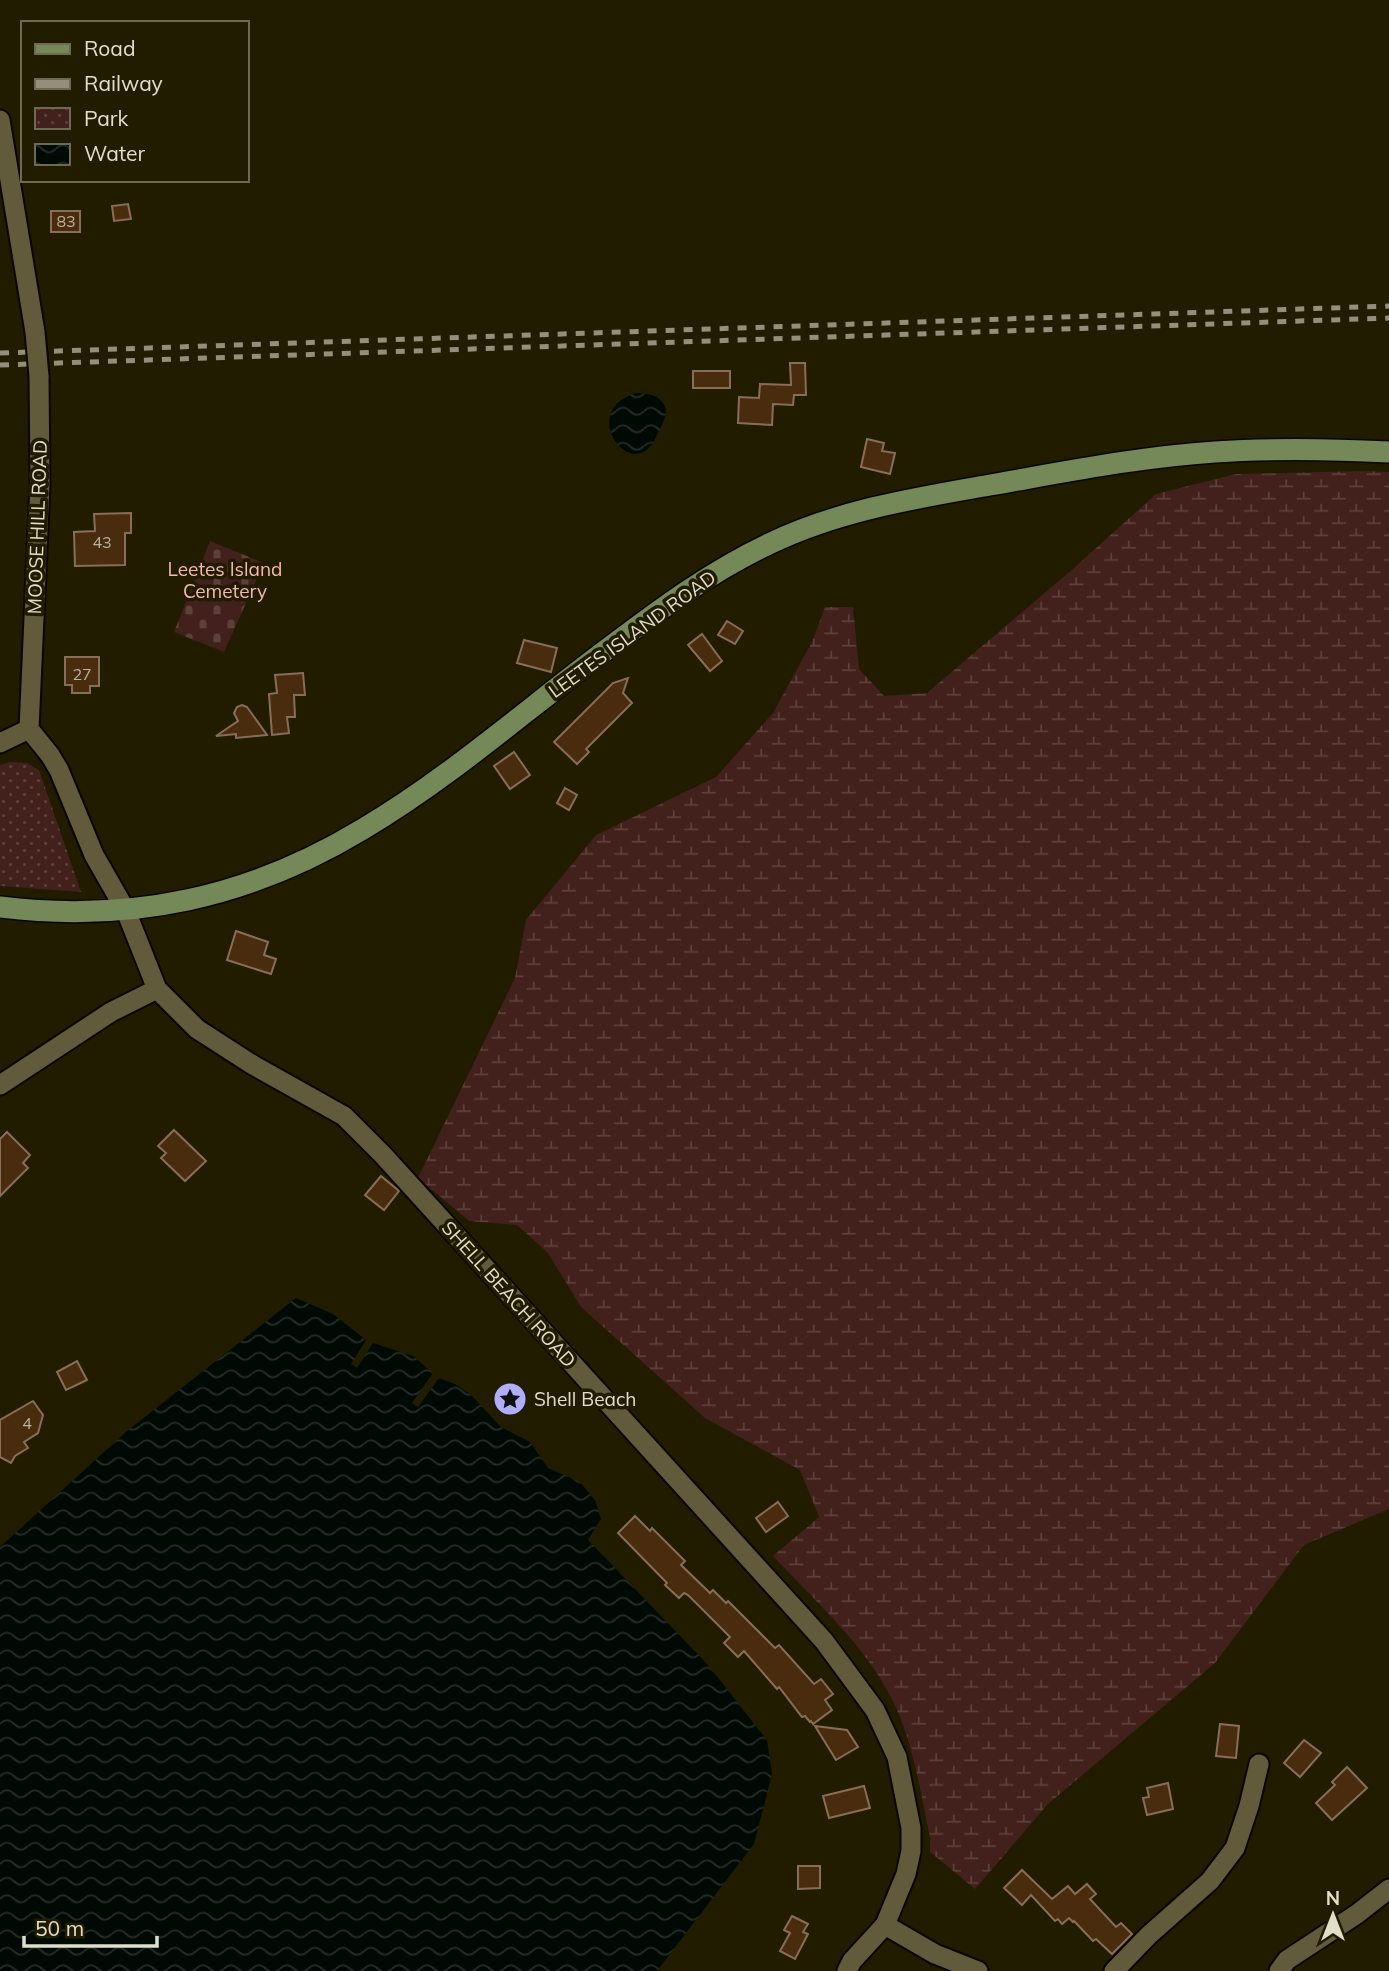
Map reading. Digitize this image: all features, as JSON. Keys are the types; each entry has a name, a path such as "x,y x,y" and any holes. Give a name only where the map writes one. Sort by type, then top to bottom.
{"main road":[{"name":"LEETES ISLAND ROAD","path":"0,907 53,912 126,911 167,906 241,886 280,872 339,843 405,802 678,596 734,562 801,530 898,502 1122,463 1214,452 1268,449 1389,452"}],"street":[{"name":"MOOSE HILL ROAD","path":"0,120 2,151 35,332 39,376 40,461 29,729"},
{"path":"0,743 29,729 50,755 94,855 126,911"},
{"name":"SHELL BEACH ROAD","path":"126,911 158,989 197,1029 253,1065 344,1116 383,1155 824,1641 875,1710 897,1757 911,1828 911,1851 906,1874 885,1926"},
{"path":"0,1085 111,1012 158,989"},
{"path":"1114,1971 1149,1935 1210,1881 1235,1848 1259,1764"},
{"path":"1279,1971 1287,1960 1357,1914 1389,1889"},
{"path":"847,1971 852,1961 885,1926 935,1954 978,1971"}],"green space":[{"path":"1389,472 1389,1509 1304,1545 1215,1663 1048,1804 975,1889 930,1852 930,1838 914,1762 903,1725 876,1671 849,1636 773,1556 819,1517 800,1470 705,1418 581,1307 548,1253 517,1225 469,1221 418,1178 515,978 526,920 596,835 716,777 773,713 812,642 825,607 853,607 859,669 884,696 927,693 1156,494 1236,474"},
{"name":"Leetes Island Cemetery","path":"210,541 264,563 224,652 174,632"},
{"path":"10,762 27,763 39,770 81,892 0,886 0,765"}],"water":[{"path":"636,393 659,399 666,411 656,437 646,450 635,454 624,450 615,441 610,428 611,414 619,402"},
{"path":"296,1298 333,1314 366,1340 351,1364 357,1368 373,1343 413,1356 433,1373 412,1403 418,1407 439,1378 455,1384 470,1394 501,1427 530,1442 548,1468 580,1482 595,1500 601,1519 588,1540 708,1665 767,1740 772,1774 754,1844 657,1971 0,1971 0,1547 127,1431"}],"building":[{"path":"128,204 131,219 114,221 112,206"},
{"path":"51,211 80,211 80,232 51,232"},
{"path":"790,363 805,363 806,395 794,395 793,405 773,404 772,425 738,423 739,397 759,398 760,384 791,385"},
{"path":"693,371 730,371 730,388 693,388"},
{"path":"867,439 884,443 882,451 895,453 890,474 861,467"},
{"path":"131,513 131,533 125,533 125,565 75,566 74,532 95,531 94,514"},
{"path":"727,621 743,631 735,644 718,635"},
{"path":"702,634 722,661 710,671 688,645"},
{"path":"524,640 557,648 551,672 517,663"},
{"path":"65,657 99,657 99,686 90,686 90,693 72,693 72,685 65,685"},
{"path":"303,673 305,695 294,695 295,717 287,717 289,733 272,735 269,694 277,693 275,675"},
{"path":"628,678 623,693 632,703 586,749 589,752 577,764 554,742 613,683"},
{"path":"237,707 247,707 267,735 236,738 236,734 216,736 238,721 234,713"},
{"path":"514,752 530,775 510,789 494,766"},
{"path":"565,788 577,795 569,810 557,803"},
{"path":"236,931 268,942 264,955 276,959 271,974 227,960"},
{"path":"174,1130 206,1161 185,1181 161,1158 166,1153 158,1146"},
{"path":"7,1132 30,1155 23,1163 28,1168 0,1196 0,1139"},
{"path":"381,1176 399,1191 384,1210 365,1195"},
{"path":"77,1361 87,1380 66,1390 57,1372"},
{"path":"33,1401 43,1415 38,1433 24,1442 28,1448 15,1456 11,1463 0,1457 0,1420"},
{"path":"778,1502 788,1516 766,1532 756,1518"},
{"path":"635,1516 650,1531 652,1528 685,1561 681,1565 710,1593 713,1590 726,1603 728,1601 775,1648 779,1645 814,1684 821,1679 833,1694 825,1700 832,1710 813,1724 805,1716 802,1717 779,1687 777,1689 744,1651 738,1657 724,1643 730,1637 688,1595 684,1593 679,1598 665,1585 667,1583 618,1533"},
{"path":"1220,1724 1239,1726 1236,1758 1216,1756"},
{"path":"815,1726 847,1730 858,1747 836,1760"},
{"path":"1304,1740 1321,1753 1300,1777 1284,1763"},
{"path":"1347,1767 1367,1788 1332,1820 1316,1803 1335,1785 1332,1782"},
{"path":"1168,1783 1173,1809 1147,1815 1143,1798 1149,1797 1147,1788"},
{"path":"864,1786 870,1808 829,1818 823,1796"},
{"path":"798,1866 820,1866 820,1888 798,1889"},
{"path":"1022,1870 1052,1899 1068,1886 1075,1894 1087,1884 1096,1894 1090,1899 1116,1927 1121,1923 1132,1934 1112,1954 1096,1939 1093,1941 1069,1918 1062,1924 1058,1919 1055,1921 1031,1895 1022,1905 1004,1888"},
{"path":"792,1916 808,1924 803,1932 808,1934 795,1959 780,1951 790,1933 784,1930"}],"railway":[{"path":"0,353 1389,306"},
{"path":"0,365 1389,318"}],"place":[{"name":"Shell Beach","path":"510,1399"}]}
